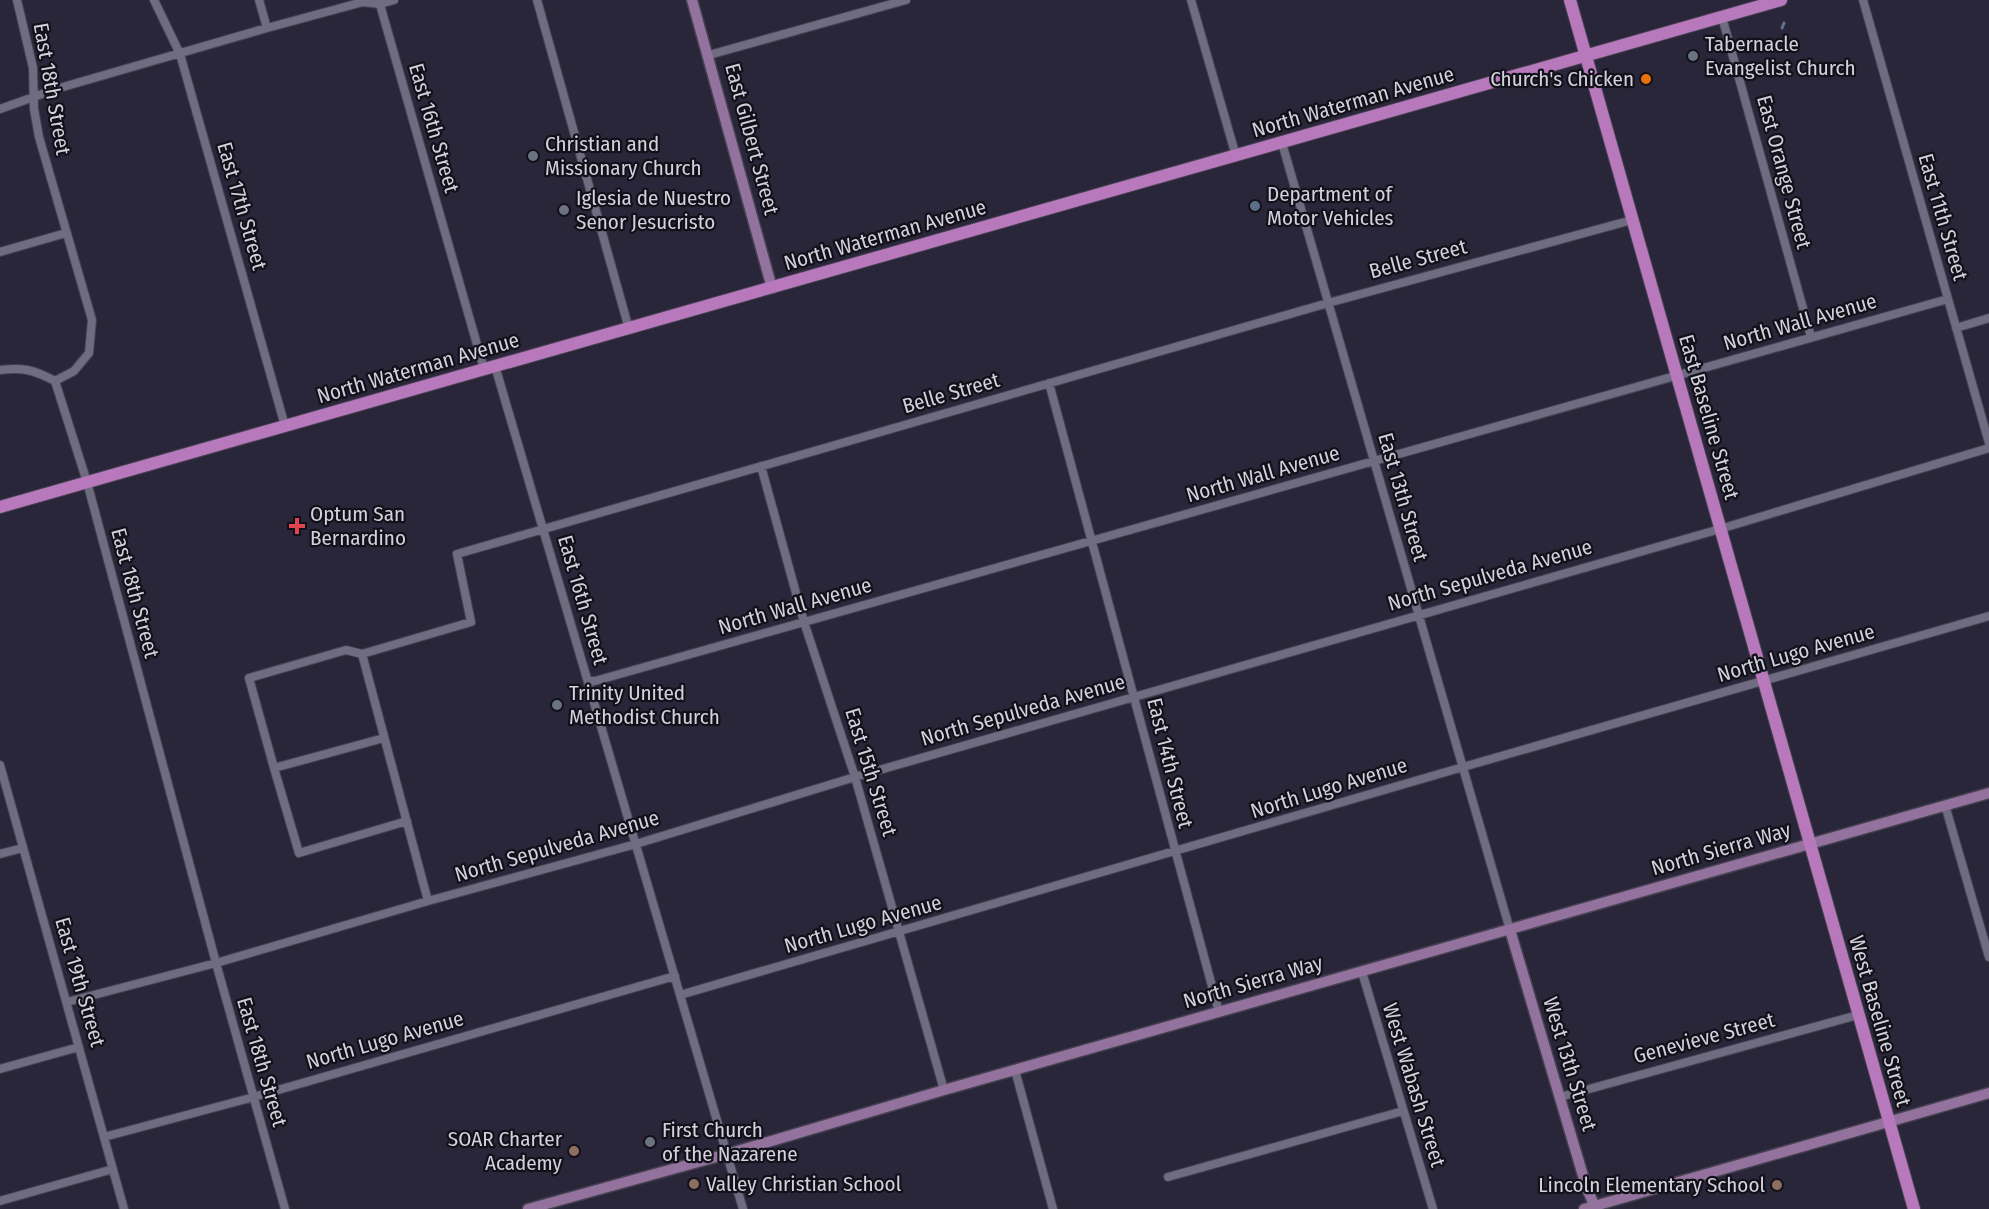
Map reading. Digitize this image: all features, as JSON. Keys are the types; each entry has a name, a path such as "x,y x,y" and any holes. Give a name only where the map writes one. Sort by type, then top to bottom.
{"main road":[{"name":"East Baseline Street","path":"1570,0 1809,845"},
{"name":"North Waterman Avenue","path":"0,507 1781,0"},
{"name":"West Baseline Street","path":"1809,845 1914,1209"}],"street":[{"name":"East 18th Street","path":"17,0 33,68 33,97 39,137 92,320 89,354 74,370 55,381 87,482 216,963 285,1209"},
{"name":"East 17th Street","path":"154,0 180,54 285,426"},
{"path":"259,0 267,28"},
{"path":"0,109 33,97 267,28 363,2 394,0"},
{"path":"537,0 629,329"},
{"name":"East Gilbert Street","path":"693,0 772,288"},
{"path":"709,55 906,0"},
{"path":"1191,0 1236,156"},
{"name":"East 11th Street","path":"1863,0 1989,443"},
{"name":"East 16th Street","path":"380,2 490,368 544,529 743,1209"},
{"name":"East Orange Street","path":"1722,17 1811,337"},
{"name":"East 13th Street","path":"1282,143 1510,930"},
{"name":"Belle Street","path":"362,654 471,622 457,554 1329,303 1632,219"},
{"path":"0,252 66,233"},
{"name":"North Wall Avenue","path":"588,681 595,681 1948,298"},
{"path":"1956,328 1989,318"},
{"path":"0,370 21,368 39,372 55,381"},
{"name":"East 14th Street","path":"1049,383 1219,1012"},
{"name":"North Sepulveda Avenue","path":"67,1002 216,963 428,901 636,844 855,777 1720,529 1989,448"},
{"name":"East 15th Street","path":"761,466 804,622 855,777 944,1090"},
{"name":"North Lugo Avenue","path":"680,995 1989,616"},
{"path":"407,821 299,853 249,678 346,650 362,654 384,738 407,821 428,901"},
{"path":"274,768 384,738"},
{"name":"East 19th Street","path":"0,765 124,1209"},
{"name":"North Sierra Way","path":"528,1209 1989,793"},
{"path":"1945,805 1989,957"},
{"path":"0,854 23,848"},
{"name":"West 13th Street","path":"1510,930 1591,1208"},
{"name":"West Wabash Street","path":"1362,972 1432,1209"},
{"name":"North Lugo Avenue","path":"104,1137 675,976"},
{"name":"Genevieve Street","path":"1560,1097 1858,1015"},
{"path":"0,1069 79,1047"},
{"path":"1015,1070 1053,1209"},
{"path":"1591,1208 1989,1093"},
{"path":"1168,1177 1403,1111"},
{"path":"0,1201 113,1169"}],"waterway":[{"path":"1782,28 1784,23"}],"place":[{"name":"Tabernacle Evangelist Church","path":"1693,56"},
{"name":"Church's Chicken","path":"1646,79"},
{"name":"Christian and Missionary Church","path":"533,156"},
{"name":"Department of Motor Vehicles","path":"1255,206"},
{"name":"Iglesia de Nuestro Senor Jesucristo","path":"564,210"},
{"name":"Optum San Bernardino","path":"297,526"},
{"name":"Trinity United Methodist Church","path":"557,705"},
{"name":"First Church of the Nazarene","path":"650,1142"},
{"name":"SOAR Charter Academy","path":"574,1151"},
{"name":"Valley Christian School","path":"694,1184"},
{"name":"Lincoln Elementary School","path":"1777,1185"}]}
